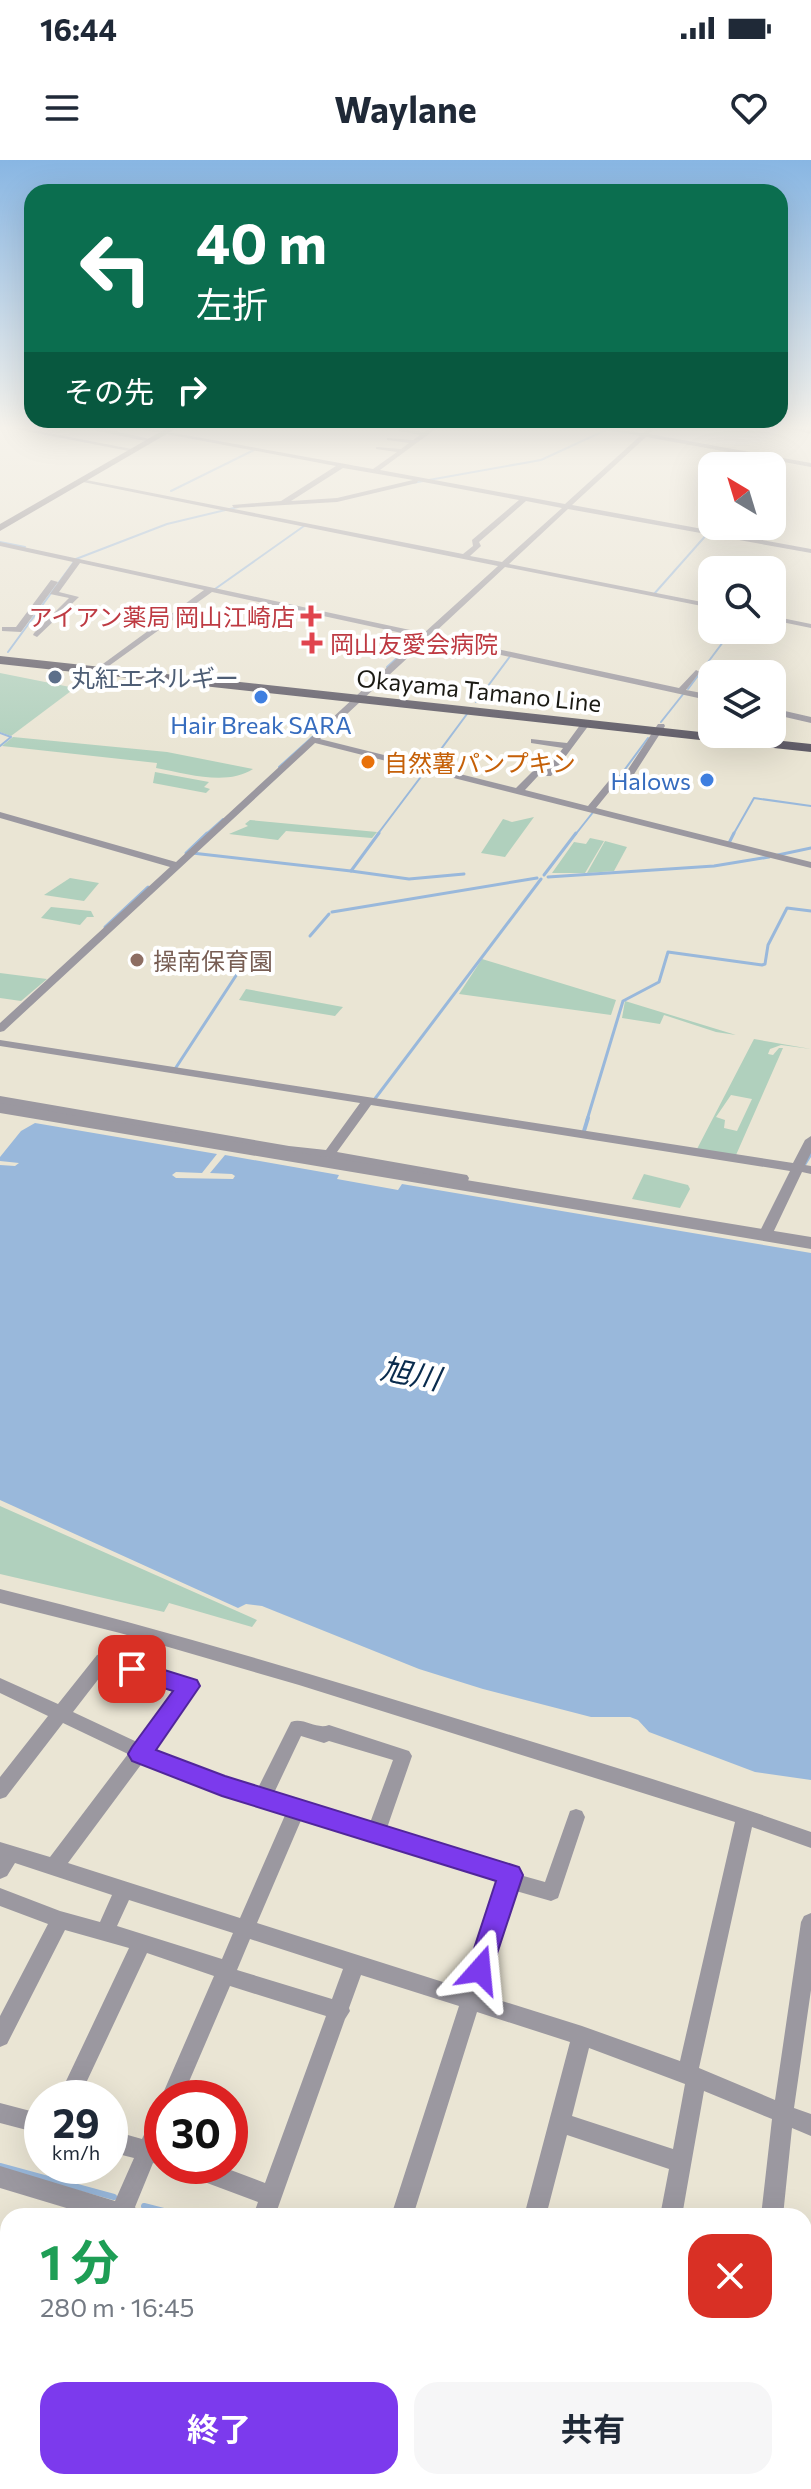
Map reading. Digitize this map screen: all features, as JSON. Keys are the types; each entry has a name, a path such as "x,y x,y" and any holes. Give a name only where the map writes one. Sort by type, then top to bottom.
{"main road":[{"name":"Okayama Tamano Line","path":"0,657 811,745"},
{"name":"Okayama Tamano Line","path":"358,696 586,723 698,731"},
{"name":"Okayama Tamano Line","path":"786,741 811,745"}],"street":[{"path":"362,537 698,603"},
{"path":"464,557 477,546 475,542 481,537"},
{"path":"0,1029 534,537"},
{"path":"733,537 811,551"},
{"path":"0,544 698,695"},
{"path":"5,629 18,630 74,560"},
{"path":"37,635 75,597 54,594 74,560"},
{"path":"102,668 213,589"},
{"path":"786,621 811,626"},
{"path":"681,691 696,672"},
{"path":"786,714 811,720"},
{"path":"518,792 536,773 548,774 586,723"},
{"path":"593,811 615,779 626,780 660,729"},
{"path":"312,740 811,865"},
{"path":"534,741 569,746"},
{"path":"0,815 176,865"},
{"path":"0,1043 800,1169"},
{"path":"0,1100 461,1184 811,1243"},
{"path":"329,1154 367,1103"},
{"path":"0,1108 288,1152 329,1154 437,1172 463,1178 461,1184"},
{"path":"765,1235 800,1169 811,1140"},
{"path":"0,1596 102,1620 241,1659 811,1840"},
{"path":"0,1791 103,1660 189,1686 55,1866"},
{"path":"0,1685 184,1773 511,1875 405,2208"},
{"path":"262,1798 297,1727 324,1735 329,1733 403,1756 376,1833"},
{"path":"179,2080 297,1809"},
{"path":"509,1880 551,1892 576,1817"},
{"path":"672,2208 692,2077 745,1818"},
{"path":"4,1859 55,1866 122,1895 692,2077 811,2125"},
{"path":"105,1931 122,1895"},
{"path":"0,1897 60,1920 142,1942 340,2011"},
{"path":"0,2037 60,1920"},
{"path":"773,2208 811,1922"},
{"path":"77,2080 142,1942"},
{"path":"226,2184 268,2206 354,1969"},
{"path":"537,2208 580,2042"},
{"path":"0,2113 24,2119"},
{"path":"558,2122 681,2162"},
{"path":"127,2208 144,2174"},
{"path":"0,2177 100,2208"}],"green space":[{"path":"0,673 75,688 11,736 0,732"},
{"path":"13,737 167,752 253,769 231,777 207,777 156,768 157,763 2,746"},
{"path":"155,772 209,782 204,787 210,789 206,793 153,783"},
{"path":"534,817 505,857 481,853 503,819 512,822"},
{"path":"250,820 377,832 372,838 286,831 278,840 229,834 248,826 245,824"},
{"path":"590,838 604,841 585,873 552,873 574,842 586,844"},
{"path":"605,841 627,847 614,871 587,873"},
{"path":"70,878 99,883 84,901 44,895"},
{"path":"51,907 91,911 94,917 87,917 80,925 41,918"},
{"path":"482,959 616,1000 611,1015 459,994"},
{"path":"0,973 47,979 21,1001 0,998"},
{"path":"246,989 343,1007 335,1016 239,1000"},
{"path":"625,1001 736,1035 716,1032 664,1015 660,1024 622,1018"},
{"path":"754,1039 811,1049 781,1045 770,1049 768,1054 773,1055 783,1048 736,1155 697,1149","holes":["731,1095 752,1099 737,1131 724,1128 725,1120 716,1117"]},
{"path":"644,1174 688,1185 690,1189 680,1208 632,1199"},
{"path":"0,1506 257,1620 252,1627 169,1603 164,1612 0,1574"}],"water":[{"name":"旭川","path":"35,1123 217,1154 202,1173 176,1172 172,1175 176,1178 233,1179 235,1176 232,1174 210,1173 225,1155 339,1175 337,1179 398,1190 402,1184 811,1253 811,1780 755,1772 649,1732 638,1720 630,1717 591,1717 419,1669 262,1606 246,1604 238,1608 0,1500 0,1165 15,1166 19,1163 0,1161 0,1157 21,1131"}],"waterway":[{"path":"8,652 76,559 134,537"},
{"path":"215,589 289,537"},
{"path":"654,594 702,540"},
{"path":"0,542 25,547"},
{"path":"387,667 418,639"},
{"path":"688,689 722,644"},
{"path":"476,702 511,655"},
{"path":"661,722 684,693"},
{"path":"427,768 467,714"},
{"path":"279,767 320,730"},
{"path":"0,733 11,737 0,746"},
{"path":"620,776 648,738"},
{"path":"377,835 426,770"},
{"path":"733,835 754,798 811,806"},
{"path":"575,835 594,811"},
{"path":"205,835 223,819"},
{"path":"186,853 207,833"},
{"path":"351,871 379,833"},
{"path":"544,875 576,833"},
{"path":"725,843 729,843 733,835"},
{"path":"778,855 811,848"},
{"path":"192,853 351,871"},
{"path":"548,877 714,866 769,857"},
{"path":"351,871 409,879 464,874"},
{"path":"332,912 537,878"},
{"path":"374,1100 541,879"},
{"path":"105,927 148,887"},
{"path":"587,1120 623,1001 659,982 668,952 762,965 765,964 768,945 787,908 811,911"},
{"path":"310,936 329,914"},
{"path":"175,1069 239,971"},
{"path":"584,1131 588,1118"},
{"path":"802,1168 811,1153"},
{"path":"0,2166 114,2197"},
{"path":"144,2206 152,2208"}],"place":[{"name":"アイアン薬局 岡山江崎店","path":"311,616"},
{"name":"岡山友愛会病院","path":"312,643"},
{"name":"丸紅エネルギー","path":"55,677"},
{"name":"Hair Break SARA","path":"261,697"},
{"name":"自然薯パンプキン","path":"368,762"},
{"name":"Halows","path":"707,780"},
{"name":"操南保育園","path":"137,960"}],"route":[{"path":"132,1669 189,1686 140,1754 222,1786 511,1875 480,1970"}]}
